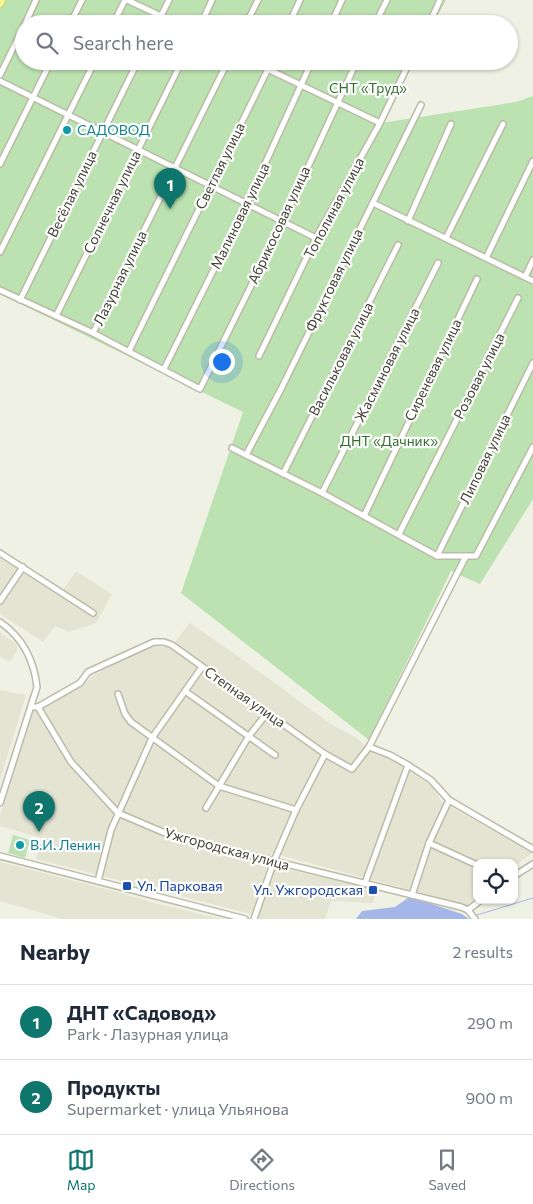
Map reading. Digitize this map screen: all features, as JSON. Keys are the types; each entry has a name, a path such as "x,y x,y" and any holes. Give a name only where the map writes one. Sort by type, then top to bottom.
{"main road":[{"path":"0,4 2,0"}],"street":[{"path":"29,15 36,0"},
{"path":"74,15 82,0"},
{"path":"118,15 126,0 159,15"},
{"path":"162,15 169,0"},
{"path":"205,15 212,0"},
{"path":"250,15 258,0"},
{"path":"293,15 300,0"},
{"path":"335,15 342,0"},
{"path":"380,15 387,0"},
{"path":"433,15 440,0"},
{"path":"0,75 15,44"},
{"path":"0,164 47,70"},
{"path":"0,252 91,70"},
{"name":"Весёлая улица","path":"20,300 134,70"},
{"name":"Солнечная улица","path":"56,316 178,70"},
{"name":"Лазурная улица","path":"93,333 223,70"},
{"path":"268,70 380,123"},
{"name":"Светлая улица","path":"129,351 268,70"},
{"name":"Малиновая улица","path":"164,369 247,203 308,70"},
{"name":"Абрикосовая улица","path":"164,369 200,388 283,220 352,70"},
{"name":"Тополиная улица","path":"259,356 316,238 380,123 406,70"},
{"path":"0,81 316,238"},
{"name":"Фруктовая улица","path":"246,455 281,389 421,105"},
{"path":"408,221 452,124"},
{"path":"446,238 503,124"},
{"path":"486,258 533,161"},
{"path":"373,203 533,281"},
{"name":"Васильковая улица","path":"283,474 398,244"},
{"path":"525,277 533,260"},
{"name":"Жасминовая улица","path":"322,494 438,263"},
{"name":"Сиреневая улица","path":"364,516 477,279"},
{"path":"0,290 93,333 164,369"},
{"name":"Розовая улица","path":"399,534 518,298"},
{"name":"Липовая улица","path":"437,556 533,363"},
{"path":"232,448 399,534 437,556 476,556 533,447"},
{"path":"0,553 93,613"},
{"path":"466,556 369,747 390,755 408,765 431,780 449,800 533,849"},
{"path":"0,601 23,567"},
{"path":"0,622 17,635 35,670 37,687 0,803"},
{"name":"Степная улица","path":"38,707 80,684 88,672 154,642 164,642 172,645 325,754 352,769 369,747"},
{"path":"98,881 111,830 152,738 202,667"},
{"path":"185,691 274,755"},
{"path":"118,694 125,714 131,722 219,786 296,810"},
{"path":"31,707 38,707"},
{"name":"Ужгородская улица","path":"38,707 71,762 118,813 172,836 468,910"},
{"path":"206,808 249,736 267,713"},
{"path":"254,919 274,861 296,810 325,754"},
{"path":"365,884 408,765"},
{"path":"412,895 430,843 449,800"},
{"path":"430,843 473,863"},
{"path":"0,856 245,919"},
{"path":"518,873 533,864"},
{"path":"475,919 468,910 476,904"}],"shaded area":[{"path":"0,558 59,596 76,571 112,594 96,623 69,632 55,626 43,642 0,614"},
{"path":"190,623 332,725 357,738 370,751 398,763 433,787 441,801 532,853 518,864 518,859 473,859 473,900 467,905 272,853 251,914 36,859 42,838 0,826 0,816 33,711 84,684 92,676 149,646 171,647"},
{"path":"0,632 16,644 18,648 10,662 0,657"},
{"path":"0,690 26,695 0,780"},
{"path":"0,862 222,919 63,919 0,901"},
{"path":"275,867 377,889 373,903 331,901 325,919 258,919"}],"green space":[{"path":"0,0 446,0 438,15 15,15 15,70 408,70 381,123 516,102 533,96 533,499 480,584 451,571 369,740 181,593 243,412 0,294"},
{"path":"13,835 30,840 25,858 8,853"}],"water":[{"path":"408,898 414,898 462,914 469,919 356,919 362,911 395,907"}],"waterway":[{"path":"477,915 533,898"}],"place":[{"name":"САДОВОД","path":"67,130"},
{"name":"ДНТ «Садовод»","path":"170,209"},
{"name":"Продукты","path":"39,832"},
{"name":"В.И. Ленин","path":"20,845"},
{"name":"Ул. Парковая","path":"127,886"},
{"name":"Ул. Ужгородская","path":"373,890"}],"park label":[{"name":"СНТ «Труд»","path":"368,88"},
{"name":"ДНТ «Дачник»","path":"389,441"}]}
